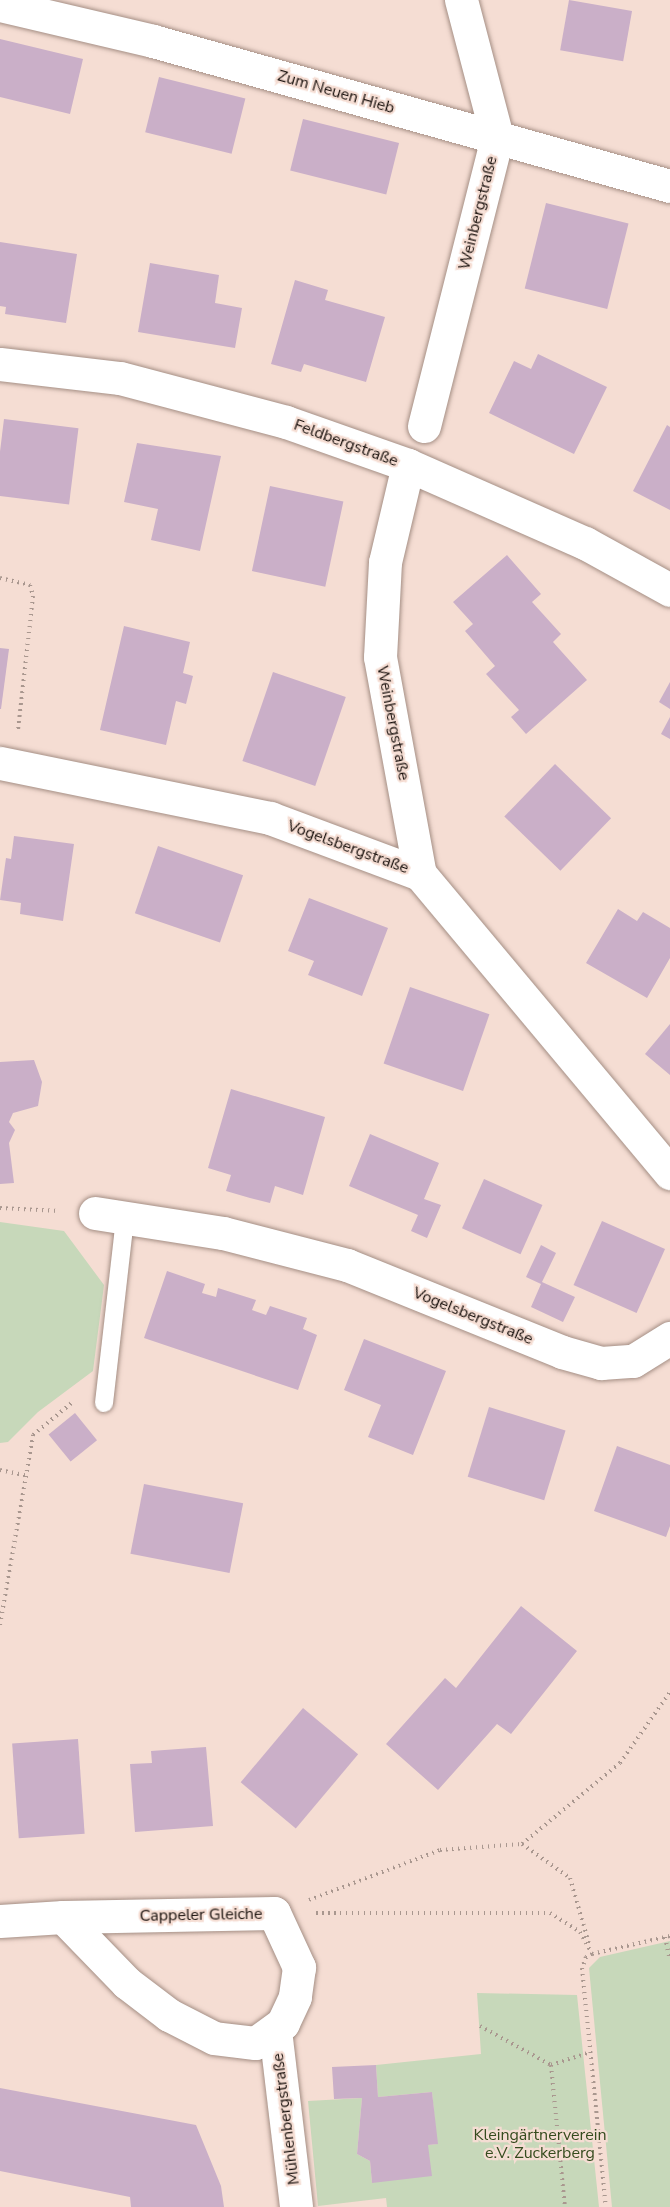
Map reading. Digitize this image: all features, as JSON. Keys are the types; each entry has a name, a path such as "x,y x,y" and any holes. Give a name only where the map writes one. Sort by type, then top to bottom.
{"street":[{"name":"Weinbergstraße","path":"424,426 496,137 461,0"},
{"name":"Zum Neuen Hieb","path":"0,5 153,41 670,186"},
{"name":"Feldbergstraße","path":"0,364 120,378 285,422 408,465 585,543 670,590"},
{"name":"Weinbergstraße","path":"408,465 385,562 380,657 420,873"},
{"name":"Vogelsbergstraße","path":"0,763 270,818 420,873 670,1173"},
{"name":"Vogelsbergstraße","path":"110,1215 223,1233 347,1265 562,1352 601,1363 633,1361 670,1338"},
{"name":"Cappeler Gleiche","path":"0,1921 63,1917 274,1913 299,1967 295,1997 275,2030"},
{"path":"63,1917 127,1983 192,2028 236,2043 255,2043 275,2030"},
{"name":"Mühlenbergstraße","path":"275,2030 296,2207"}],"lane":[{"path":"104,1403 107,1374 110,1215"}],"path":[{"path":"0,578 30,585 33,596 19,720"},
{"path":"0,1208 110,1215"},
{"path":"0,1625 28,1476 33,1435 107,1374"},
{"path":"0,1470 28,1476"},
{"path":"274,1913 440,1850 522,1844 620,1763 670,1692"},
{"path":"522,1844 570,1878 592,1954"},
{"path":"274,1913 550,1913 580,1932 592,1954"},
{"path":"606,2207 588,2053 582,1968 586,1957 592,1954 668,1937 670,1960"},
{"path":"480,2026 551,2065 588,2053"},
{"path":"551,2065 564,2207"}],"green space":[{"path":"0,1222 64,1231 104,1285 93,1371 38,1412 8,1442 0,1443"},
{"path":"670,1941 670,2207 612,2207 589,1968 600,1957"},
{"name":"Kleingärtnerverein e.V. Zuckerberg","path":"477,1993 577,1995 599,2207 387,2207 386,2198 318,2206 308,2101 362,2098 357,2154 370,2161 372,2183 428,2145 437,2144 432,2092 378,2097 376,2065 481,2054"}],"building":[{"path":"569,0 632,11 623,61 560,50"},
{"path":"0,39 83,59 70,114 0,97"},
{"path":"159,77 245,99 232,154 145,132"},
{"path":"303,119 399,143 386,194 290,170"},
{"path":"546,203 628,224 607,309 525,288"},
{"path":"0,242 77,254 66,323 5,314 6,307 0,306"},
{"path":"150,263 219,275 215,303 242,308 235,348 138,332"},
{"path":"295,280 328,290 325,300 385,317 366,382 304,364 301,372 271,364"},
{"path":"538,354 607,387 574,454 489,413 514,361 531,369"},
{"path":"4,419 78,428 69,505 0,496 0,452"},
{"path":"667,425 670,427 670,510 633,491"},
{"path":"137,443 221,456 200,551 151,540 158,509 124,502"},
{"path":"270,486 343,502 325,587 252,571"},
{"path":"507,555 541,594 532,602 561,634 553,642 587,680 526,734 511,717 519,710 486,674 495,666 465,631 473,624 453,602"},
{"path":"124,626 190,642 183,673 193,676 186,704 176,701 166,745 100,730"},
{"path":"0,648 9,649 1,709 0,709"},
{"path":"273,672 346,697 315,786 242,761"},
{"path":"670,682 670,709 659,702"},
{"path":"670,717 670,739 661,734"},
{"path":"555,764 611,818 560,871 504,817"},
{"path":"14,836 74,844 63,921 20,914 21,903 0,900 6,858 11,859"},
{"path":"158,846 243,875 220,942 135,913"},
{"path":"309,898 388,928 362,996 308,975 314,961 288,951"},
{"path":"618,909 637,921 643,912 670,928 670,958 647,998 586,963"},
{"path":"410,987 489,1014 463,1091 384,1064"},
{"path":"670,1024 670,1075 645,1054"},
{"path":"34,1060 42,1082 38,1106 13,1113 9,1122 15,1130 9,1143 14,1183 0,1184 0,1062"},
{"path":"231,1089 325,1117 303,1195 275,1186 270,1203 250,1198 226,1191 231,1175 208,1168"},
{"path":"370,1134 439,1163 424,1199 441,1205 427,1238 411,1231 418,1215 349,1186"},
{"path":"484,1179 542,1205 521,1254 462,1228"},
{"path":"602,1221 665,1249 637,1313 574,1285"},
{"path":"541,1245 556,1253 542,1282 575,1297 563,1322 531,1307 541,1284 526,1277"},
{"path":"167,1271 205,1284 202,1293 216,1297 218,1288 256,1300 252,1310 266,1315 270,1306 307,1318 303,1329 317,1335 298,1390 144,1338"},
{"path":"364,1339 446,1371 413,1455 368,1437 381,1405 344,1390"},
{"path":"489,1407 566,1430 544,1500 468,1477"},
{"path":"75,1413 97,1440 71,1462 49,1434"},
{"path":"617,1446 670,1465 670,1526 666,1537 594,1511"},
{"path":"144,1484 243,1503 230,1573 130,1554"},
{"path":"521,1606 577,1651 511,1734 497,1724 438,1790 386,1744 445,1678 456,1688"},
{"path":"303,1708 358,1754 296,1829 241,1782"},
{"path":"78,1739 85,1834 19,1838 12,1744"},
{"path":"206,1747 213,1826 135,1832 130,1764 152,1763 151,1751"},
{"path":"376,2065 378,2097 432,2092 438,2144 428,2145 432,2176 372,2183 370,2161 357,2154 362,2098 334,2099 332,2067"},
{"path":"0,2088 196,2125 221,2186 224,2207 131,2207 130,2197 0,2171"}]}
